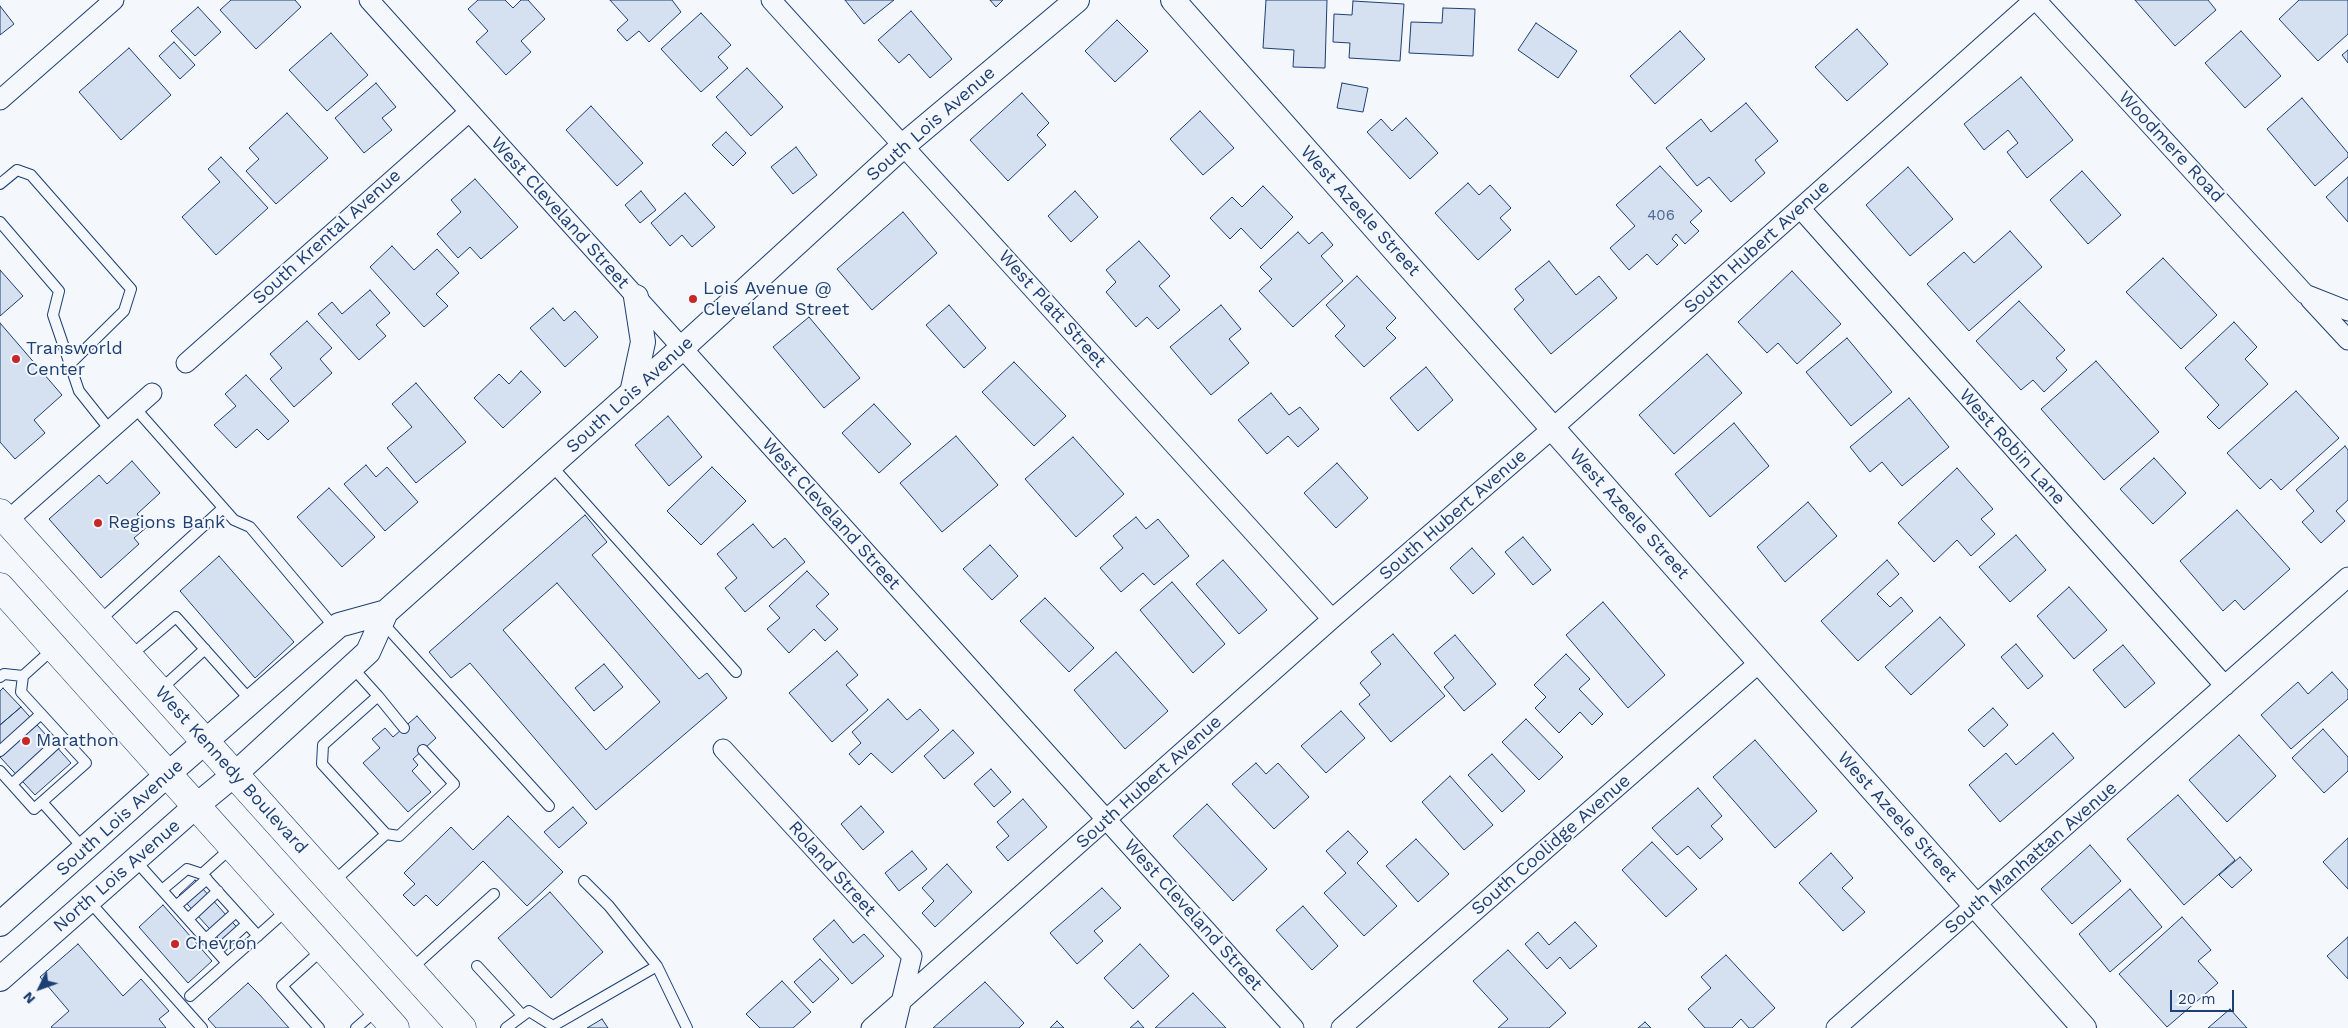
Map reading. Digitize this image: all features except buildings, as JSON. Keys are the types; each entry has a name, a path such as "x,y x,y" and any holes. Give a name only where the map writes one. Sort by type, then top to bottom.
{"main road":[{"name":"West Kennedy Boulevard","path":"3,517 333,882 462,1028"},
{"path":"0,587 386,1018"}],"street":[{"path":"0,100 114,0"},
{"name":"West Cleveland Street","path":"369,0 1294,1028"},
{"name":"West Platt Street","path":"771,0 1332,619"},
{"name":"South Lois Avenue","path":"235,774 368,652 384,616 904,145 1076,0"},
{"name":"West Azeele Street","path":"1173,0 2084,1028"},
{"name":"South Hubert Avenue","path":"871,1028 1332,619 1553,428 2035,0"},
{"name":"Woodmere Road","path":"2035,0 2348,340"},
{"name":"South Krental Avenue","path":"186,363 469,112"},
{"name":"West Robin Lane","path":"1800,208 2225,686"},
{"name":"Woodmere Road","path":"2306,294 2348,311"},
{"path":"632,392 643,342 636,297"},
{"path":"3,517 110,430 152,393"},
{"name":"South Manhattan Avenue","path":"1836,1028 2348,577"},
{"name":"South Lois Avenue","path":"0,924 168,774 340,625 384,616"},
{"name":"South Coolidge Avenue","path":"1341,1028 1760,662"},
{"name":"Roland Street","path":"723,749 912,956 903,999"},
{"name":"North Lois Avenue","path":"0,979 196,806 235,774"},
{"path":"895,1028 903,999"}],"lane":[{"path":"0,184 17,170 31,175 131,289 124,311 70,364"},
{"path":"0,222 58,292 53,315 79,391 110,430"},
{"path":"135,408 234,520 250,527 336,629"},
{"path":"551,465 736,672"},
{"path":"98,622 223,508"},
{"path":"129,658 176,616 252,702"},
{"path":"384,616 549,806"},
{"path":"0,771 34,809 86,763 21,692 23,676 55,648"},
{"path":"159,690 206,649"},
{"path":"352,667 404,728"},
{"path":"0,677 4,674 23,676"},
{"path":"378,696 323,745 322,764 386,834 399,836 454,784 424,750"},
{"path":"0,751 41,714"},
{"path":"12,784 62,738"},
{"path":"42,802 84,849"},
{"path":"333,882 386,834"},
{"path":"176,906 232,846"},
{"path":"135,860 227,963"},
{"path":"162,890 187,869 204,876 258,936"},
{"path":"584,881 609,906 657,966 687,1028"},
{"path":"188,919 218,892"},
{"path":"410,970 494,894"},
{"path":"89,901 202,1028"},
{"path":"190,996 288,908"},
{"path":"206,939 236,912"},
{"path":"217,951 247,924"},
{"path":"319,1028 282,986 324,949"},
{"path":"477,966 522,1015"},
{"path":"506,1028 529,1011 553,1026 657,966"},
{"path":"356,1028 386,1018"}],"place":[{"name":"Lois Avenue @ Cleveland Street","path":"693,299"},
{"name":"Transworld Center","path":"16,359"},
{"name":"Regions Bank","path":"98,523"},
{"name":"Marathon","path":"26,741"},
{"name":"Chevron","path":"175,944"}]}
